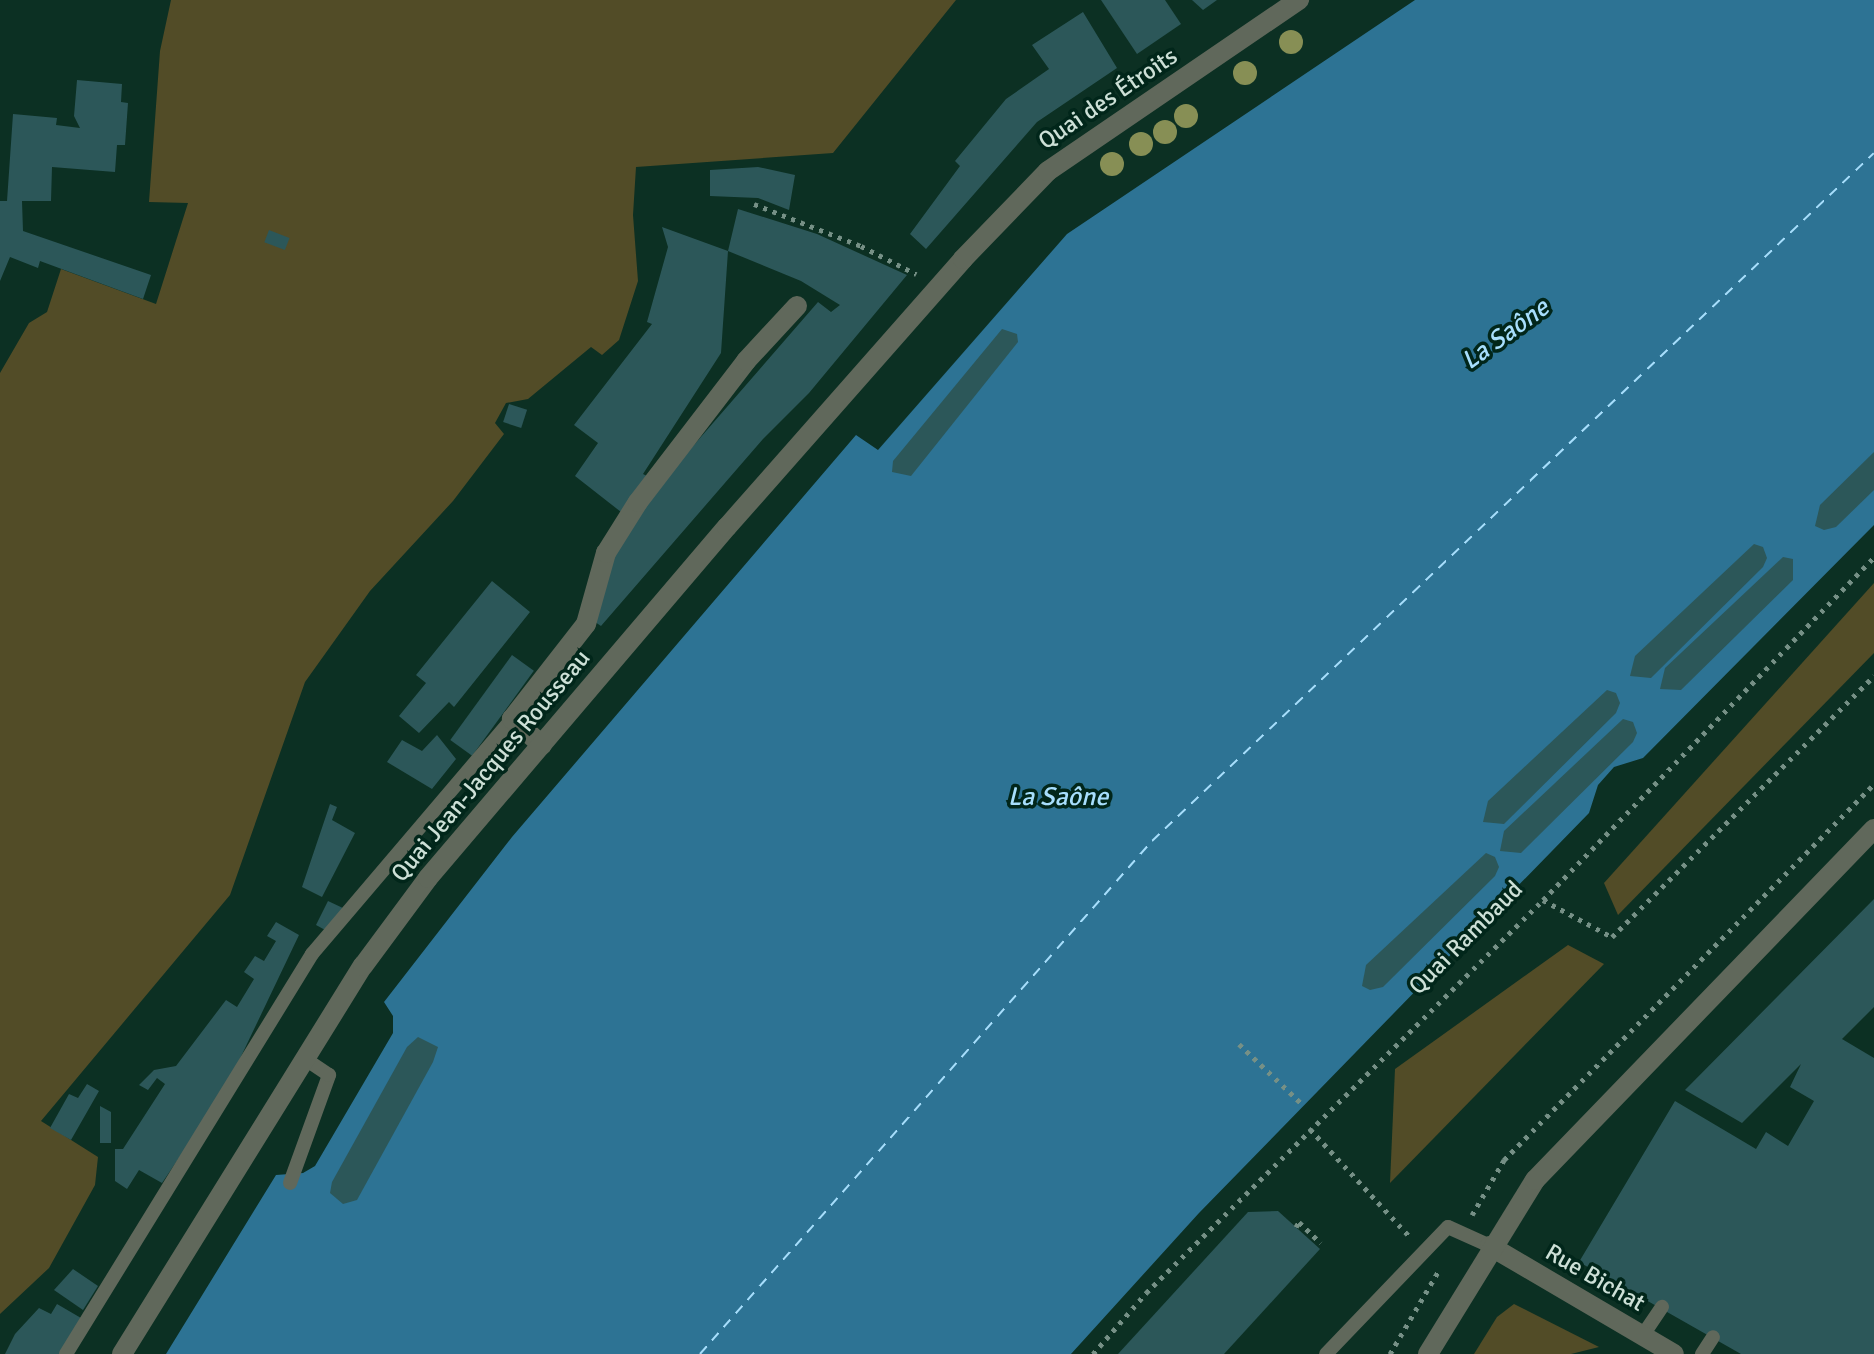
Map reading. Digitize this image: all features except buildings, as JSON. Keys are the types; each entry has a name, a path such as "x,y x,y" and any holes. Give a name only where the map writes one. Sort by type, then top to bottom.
{"street":[{"name":"Quai des Étroits","path":"963,259 1048,171 1299,0"},
{"name":"Quai Jean-Jacques Rousseau","path":"122,1354 304,1058 428,878 963,259"},
{"path":"542,745 512,719 586,624 606,553 638,502 746,361 797,306"},
{"path":"1428,1354 1490,1246 1535,1180 1874,829"},
{"name":"Rue Bichat","path":"1490,1246 1674,1354"}],"lane":[{"path":"66,1354 295,977 512,719"},
{"path":"290,1183 329,1075 304,1058"},
{"path":"1326,1354 1422,1250 1448,1227 1490,1246"},
{"path":"1643,1335 1662,1307"},
{"path":"1702,1354 1713,1337"}],"path":[{"path":"754,204 909,269"},
{"name":"Quai Rambaud","path":"1093,1354 1146,1293 1543,900 1874,557"},
{"path":"1543,900 1612,937 1874,676"},
{"path":"1239,1044 1303,1105"},
{"path":"1310,1129 1422,1250"},
{"path":"1296,1227 1299,1222 1321,1243"}],"shaded area":[{"path":"171,0 956,0 833,153 636,167 633,215 638,281 619,340 602,355 591,347 528,399 506,403 495,423 504,434 453,501 370,591 305,682 230,895 41,1121 98,1157 95,1185 49,1268 0,1314 0,373 29,323 47,312 61,269 156,304 188,203 149,202 160,51"},
{"path":"1874,583 1874,653 1618,915 1604,883"},
{"path":"1568,945 1604,964 1390,1183 1395,1069"},
{"path":"1514,1304 1599,1347 1571,1354 1474,1354 1497,1317"}],"water":[{"name":"La Saône","path":"1415,0 1874,0 1874,525 1643,758 1614,767 1598,785 1589,813 1199,1213 1071,1354 166,1354 276,1175 303,1173 315,1166 393,1033 393,1016 384,1002 512,837 856,435 878,450 1067,234"}],"ferry route":[{"path":"700,1354 1152,841 1874,153"}]}
